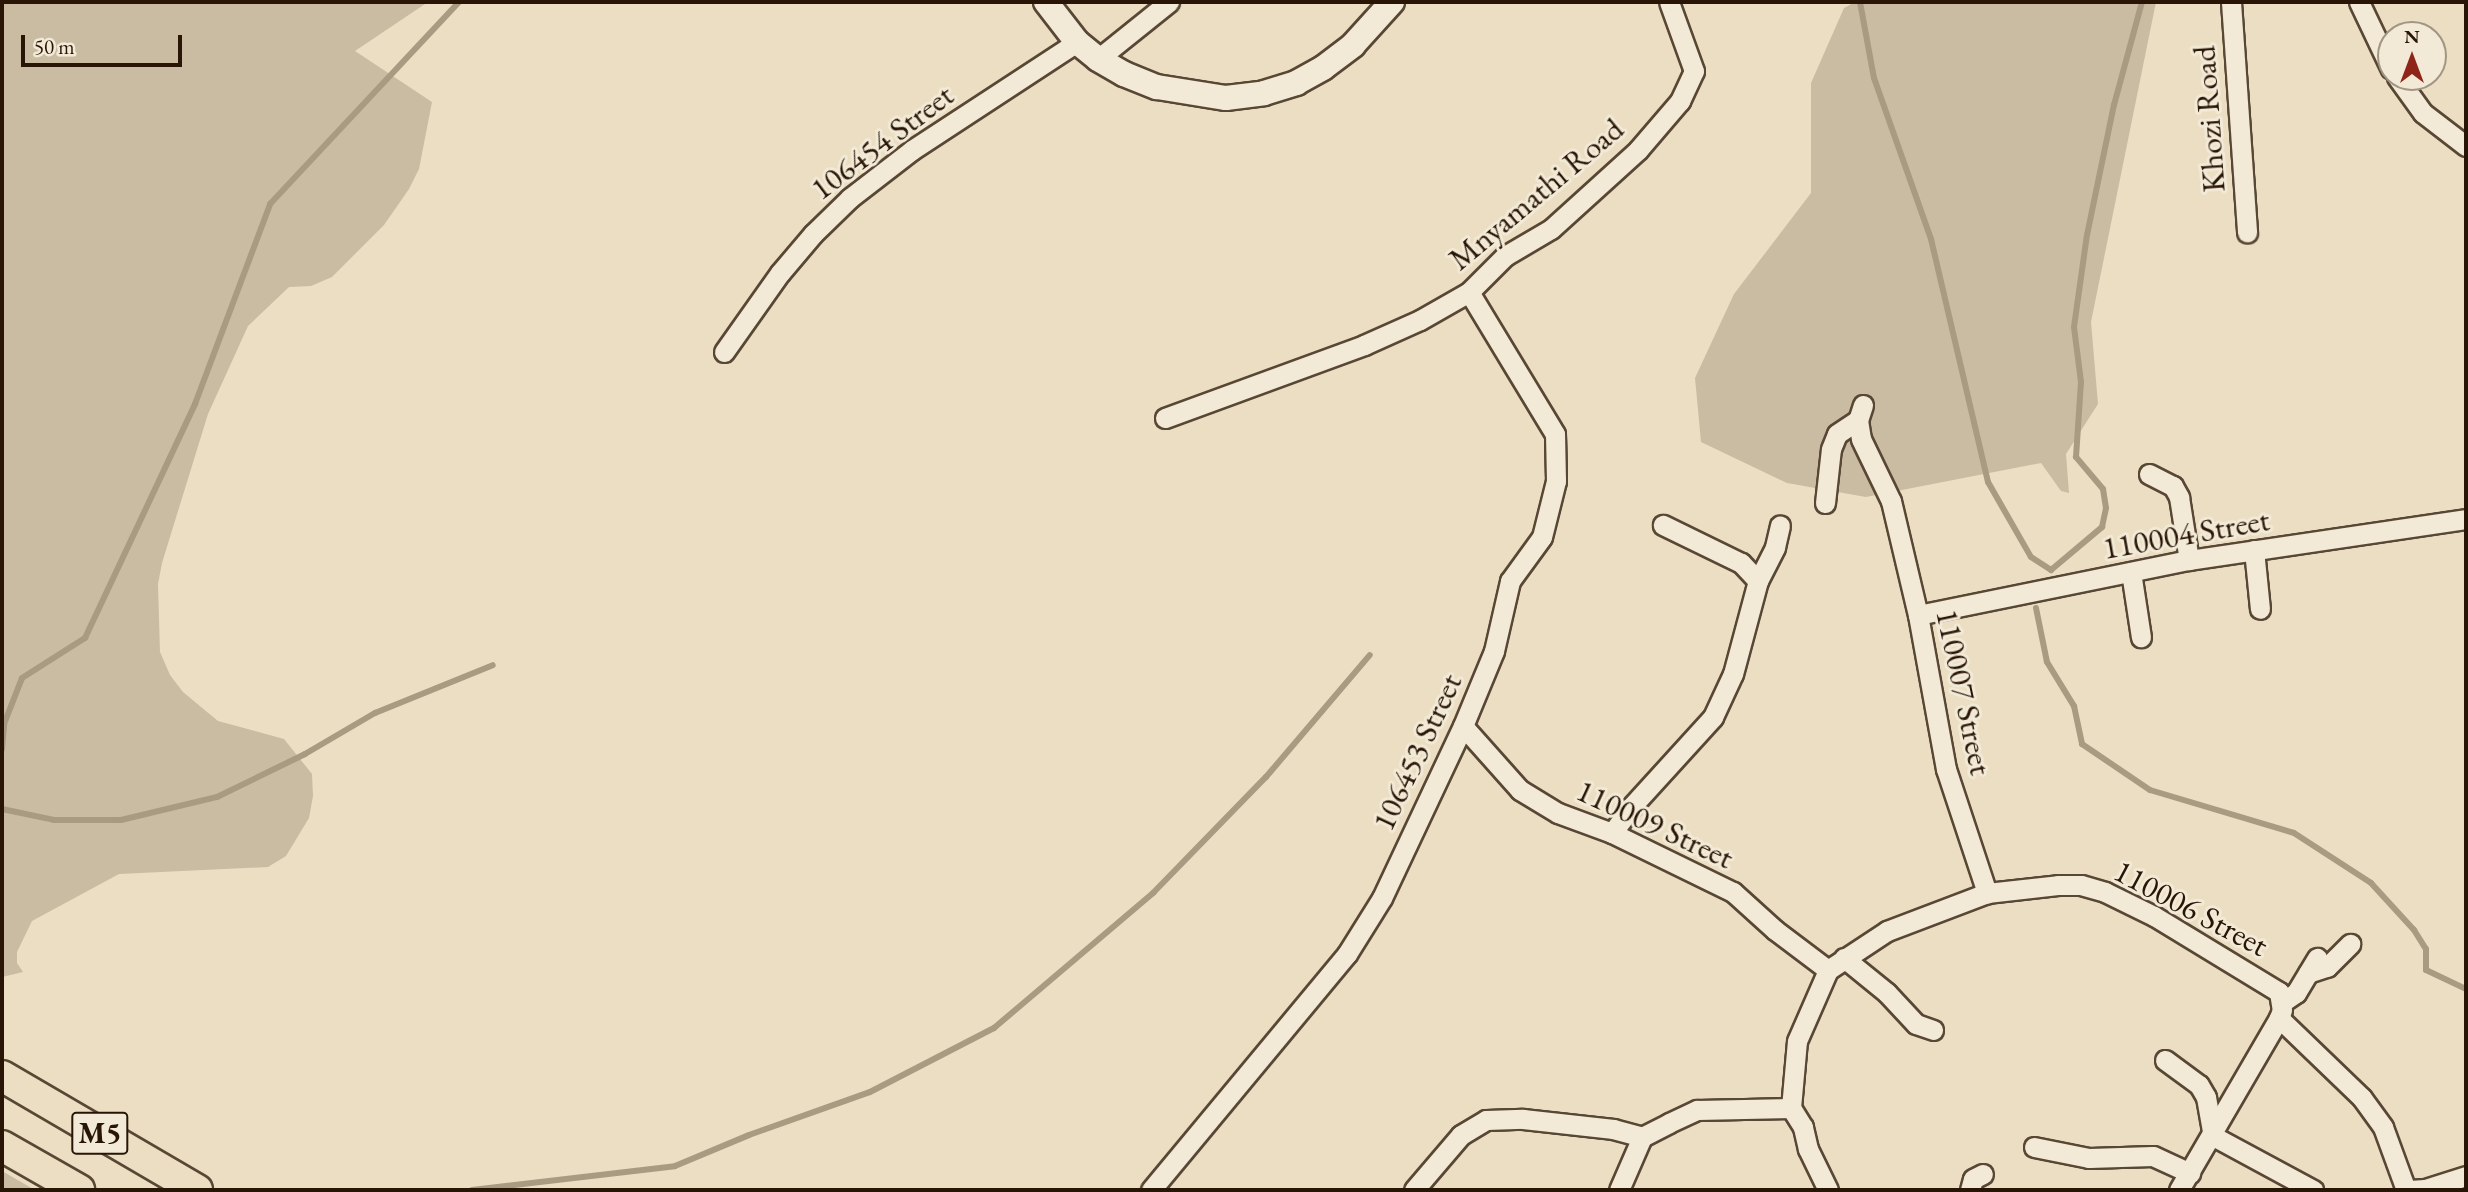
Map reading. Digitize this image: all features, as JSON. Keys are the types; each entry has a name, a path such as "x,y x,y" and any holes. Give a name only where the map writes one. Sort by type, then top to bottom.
{"main road":[{"name":"M5","path":"2,1076 197,1190"},
{"name":"M5","path":"2,1146 79,1190"}],"street":[{"path":"1046,2 1077,42 1098,60 1157,87 1226,98 1264,93 1296,83 1323,68 1353,45 1392,2"},
{"path":"1098,60 1170,2"},
{"name":"Mnyamathi Road","path":"1165,418 1364,345 1420,320 1469,292 1505,256 1551,229 1638,150 1680,101 1694,71 1669,2"},
{"name":"Khozi Road","path":"2231,2 2247,232"},
{"path":"2358,2 2377,45"},
{"name":"106454 Street","path":"724,352 780,273 850,198 912,150 1077,42"},
{"path":"2407,91 2423,113 2466,146"},
{"name":"106453 Street","path":"1151,1190 1347,954 1382,898 1463,726 1494,651 1510,581 1542,537 1551,509 1557,456 1555,434 1469,292"},
{"name":"110007 Street","path":"1825,503 1831,449 1837,434 1860,413 1861,439 1891,501 1918,615 1946,769 1987,893"},
{"path":"2149,474 2173,486 2179,497 2189,560"},
{"name":"110004 Street","path":"1918,615 2189,560 2466,519"},
{"path":"1662,525 1741,563 1753,572 1758,582"},
{"path":"1612,833 1633,805 1713,718 1733,674 1758,582 1775,547 1780,526"},
{"path":"2254,550 2260,609"},
{"path":"2132,572 2141,637"},
{"name":"110009 Street","path":"1463,726 1520,790 1558,813 1612,833 1733,892 1775,930 1828,970"},
{"name":"110006 Street","path":"1791,1108 1797,1041 1828,970 1887,931 1987,893 2081,885 2105,892 2154,916 2279,992 2280,1010 2362,1098 2383,1127 2407,1190"},
{"path":"2179,1190 2213,1136 2280,1010 2296,993 2312,965 2327,967 2350,944"},
{"path":"1844,958 1887,993 1916,1024 1933,1030"},
{"path":"2165,1060 2199,1085 2206,1097 2213,1136"},
{"path":"1619,1190 1642,1138 1697,1110 1791,1108 1803,1127 1808,1149 1828,1190"},
{"path":"1414,1190 1461,1135 1486,1120 1523,1119 1613,1129 1642,1138"},
{"path":"2213,1136 2313,1190"},
{"path":"2034,1147 2089,1158 2153,1156 2190,1173"},
{"path":"1970,1190 1973,1179 1983,1174"},
{"path":"2407,1190 2426,1189 2466,1176"}],"shaded area":[{"path":"2,2 428,2 355,51 432,102 419,169 409,189 384,225 332,277 311,286 289,287 248,326 208,414 158,584 160,652 170,675 183,692 218,721 284,739 312,774 313,796 309,818 286,856 268,867 119,874 32,921 17,952 17,963 23,972 2,977"},
{"path":"1855,2 2156,2 2091,322 2098,404 2066,454 2069,493 2061,491 2041,463 1866,497 1787,483 1701,442 1695,378 1734,294 1811,193 1811,83 1844,8"},
{"path":"2,1171 35,1190 2,1190"}],"waterway":[{"path":"2,749 4,724 22,678 85,638 195,404 270,204 459,2"},
{"path":"1860,2 1874,78 1931,239 1988,482 2031,557 2051,570 2102,527 2106,508 2103,489 2076,457 2081,382 2074,327 2087,235 2114,105 2142,2"},
{"path":"2036,608 2047,662 2074,706 2082,744 2150,790 2294,833 2371,883 2414,930 2426,949 2426,970 2466,989"},
{"path":"472,1190 675,1166 749,1135 870,1092 994,1028 1153,893 1266,777 1370,655"},
{"path":"2,809 54,820 121,820 217,797 305,754 375,713 493,665"}]}
